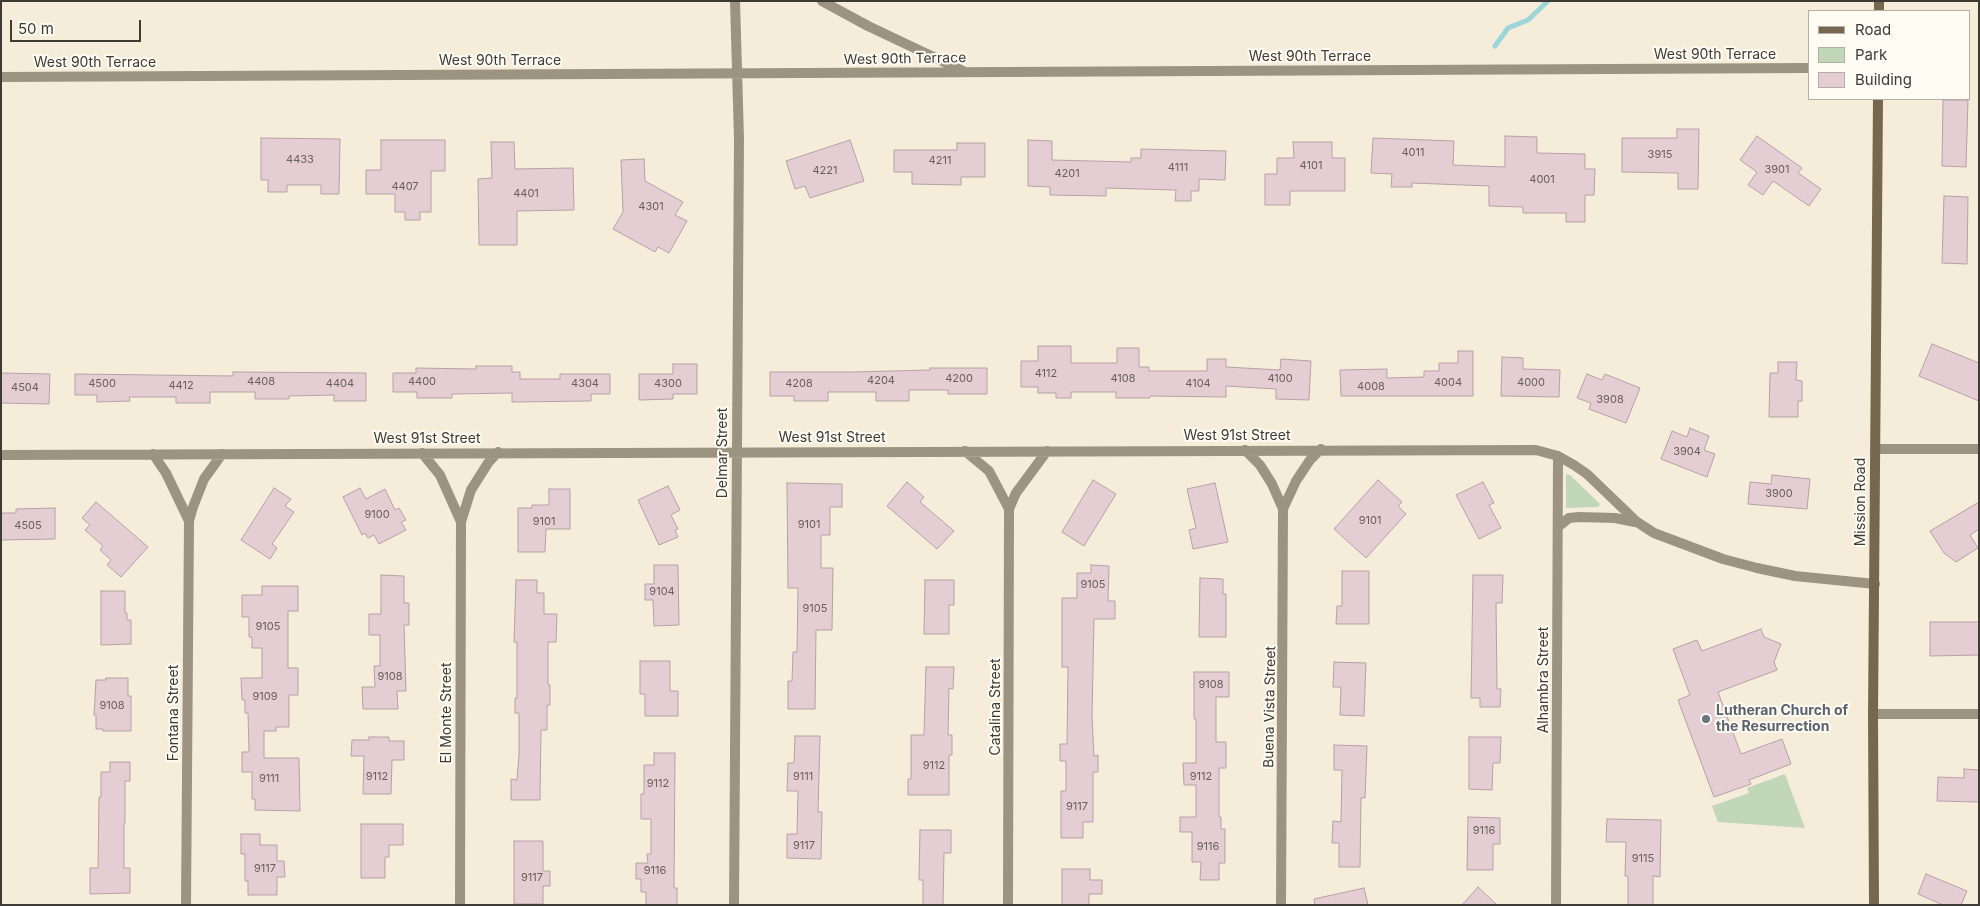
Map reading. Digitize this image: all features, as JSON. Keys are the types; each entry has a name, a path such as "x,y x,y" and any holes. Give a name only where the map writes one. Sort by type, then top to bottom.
{"main road":[{"name":"Mission Road","path":"1874,905 1874,449 1878,100"}],"street":[{"name":"Delmar Street","path":"734,905 739,139 735,1"},
{"path":"822,1 964,71"},
{"name":"West 90th Terrace","path":"1,77 1808,68"},
{"name":"West 91st Street","path":"1,455 1321,449 1536,450 1558,456 1587,474 1637,522 1654,533 1723,559 1756,568 1795,576 1874,584"},
{"name":"Buena Vista Street","path":"1281,905 1284,509 1296,481 1310,460 1321,449"},
{"path":"1874,449 1979,449"},
{"name":"Buena Vista Street","path":"1245,450 1260,465 1284,509"},
{"name":"Catalina Street","path":"965,451 989,471 1009,509"},
{"name":"Catalina Street","path":"1008,905 1009,509 1016,493 1047,451"},
{"name":"El Monte Street","path":"460,905 462,522 471,490 488,463 498,452"},
{"name":"El Monte Street","path":"422,453 440,475 462,522"},
{"name":"Fontana Street","path":"153,454 166,473 189,521"},
{"name":"Fontana Street","path":"186,905 189,521 204,479 222,454"},
{"name":"Alhambra Street","path":"1556,905 1558,456"},
{"name":"West 91st Street","path":"1559,526 1569,518 1579,517 1614,518 1637,522"},
{"path":"1873,714 1979,714"}],"green space":[{"path":"1566,474 1570,475 1600,504 1598,507 1566,508"},
{"path":"1785,774 1805,828 1718,822 1712,806 1749,793 1747,788"}],"building":[{"path":"1943,100 1968,100 1966,167 1942,166"},
{"path":"1677,129 1699,129 1698,189 1678,189 1678,173 1622,172 1622,138 1677,138"},
{"path":"1505,136 1537,137 1537,153 1585,154 1585,169 1595,169 1594,195 1585,195 1585,222 1566,222 1566,213 1523,213 1523,207 1489,206 1489,186 1412,183 1412,187 1391,187 1392,174 1371,173 1373,138 1454,141 1453,165 1505,167"},
{"path":"1757,136 1802,168 1798,173 1821,189 1809,206 1773,181 1763,195 1748,185 1757,172 1740,160"},
{"path":"261,138 340,139 339,194 321,194 321,185 287,185 287,192 268,192 268,180 261,180"},
{"path":"381,140 445,140 445,171 431,171 431,212 420,212 420,220 405,220 405,212 395,212 395,194 366,194 366,170 381,170"},
{"path":"850,140 864,181 810,198 805,186 795,189 786,161"},
{"path":"1028,140 1052,141 1052,160 1131,162 1131,158 1141,158 1141,149 1226,151 1225,180 1199,179 1199,191 1191,191 1191,201 1175,201 1176,190 1106,188 1106,196 1050,195 1050,187 1028,186"},
{"path":"491,142 514,142 515,169 573,168 574,210 517,211 517,245 479,245 478,179 492,178"},
{"path":"1293,142 1332,142 1332,158 1345,158 1345,191 1290,191 1290,205 1265,205 1265,174 1277,174 1277,158 1294,158"},
{"path":"957,143 985,143 985,177 961,177 961,185 912,184 912,172 894,172 894,150 957,150"},
{"path":"644,159 645,181 683,202 675,215 687,221 669,253 658,247 655,252 613,229 623,212 621,160"},
{"path":"1944,196 1968,197 1967,264 1942,263"},
{"path":"1932,344 1979,363 1979,401 1919,376"},
{"path":"1038,346 1071,346 1071,363 1117,363 1117,348 1139,348 1139,367 1149,367 1149,371 1207,371 1207,359 1226,359 1226,367 1280,370 1281,359 1311,361 1309,400 1276,399 1276,389 1226,386 1226,397 1150,396 1150,398 1116,398 1116,392 1071,392 1071,398 1056,398 1056,393 1038,393 1038,387 1021,387 1021,361 1038,361"},
{"path":"1458,351 1473,351 1473,396 1341,396 1340,370 1387,369 1387,378 1424,377 1424,371 1439,371 1439,363 1458,363"},
{"path":"1502,357 1523,358 1523,369 1560,370 1559,397 1501,396"},
{"path":"1778,362 1797,362 1796,380 1802,381 1802,401 1798,401 1798,417 1769,417 1770,373 1778,373"},
{"path":"673,364 697,364 697,394 673,394 673,399 639,400 639,374 673,374"},
{"path":"476,366 512,366 512,372 520,372 520,379 560,379 560,374 610,374 610,394 591,394 591,401 512,402 512,393 452,394 452,398 417,398 417,392 393,392 393,373 416,373 416,368 476,369"},
{"path":"930,368 987,368 987,394 948,394 948,390 909,390 909,401 876,401 876,392 828,392 828,401 794,401 794,396 770,396 770,372 853,372 930,370"},
{"path":"233,372 366,373 366,401 334,401 334,395 289,396 289,399 255,399 255,392 210,392 210,403 176,403 176,397 129,397 130,401 97,402 97,395 75,395 75,374 233,376"},
{"path":"1,373 50,374 49,404 1,403"},
{"path":"1587,374 1602,380 1605,374 1640,388 1626,423 1589,409 1591,403 1577,398"},
{"path":"1690,428 1709,436 1704,450 1715,454 1707,477 1661,459 1672,431 1687,437"},
{"path":"1772,475 1810,479 1807,509 1748,504 1750,482 1771,484"},
{"path":"1093,480 1116,494 1084,546 1062,532"},
{"path":"1378,480 1402,502 1398,506 1406,514 1366,558 1334,529"},
{"path":"907,482 924,497 920,502 954,531 937,549 887,506"},
{"path":"1483,482 1494,503 1489,505 1501,528 1479,539 1456,495"},
{"path":"787,483 842,484 842,507 830,507 830,535 821,535 821,568 833,568 832,630 816,630 815,709 788,709 788,681 792,681 793,652 797,652 798,588 788,588"},
{"path":"1215,483 1228,542 1193,549 1189,530 1196,528 1187,489"},
{"path":"668,486 680,510 671,515 678,529 675,530 678,537 659,545 638,500"},
{"path":"274,488 291,499 285,506 294,512 272,544 277,548 270,559 241,540"},
{"path":"360,488 366,499 385,489 395,510 399,508 406,520 401,522 406,530 379,544 374,535 368,538 365,533 362,535 343,497"},
{"path":"549,489 570,489 570,529 546,529 545,552 518,552 518,508 532,508 532,505 549,505"},
{"path":"96,502 148,547 121,577 107,565 111,560 100,550 103,546 85,530 90,525 82,518"},
{"path":"1979,502 1979,529 1970,535 1978,548 1956,562 1944,553 1930,531"},
{"path":"55,508 55,539 1,540 1,513 16,513 16,509"},
{"path":"654,565 678,565 679,625 654,626 653,600 645,600 645,584 654,584"},
{"path":"1091,565 1109,566 1108,601 1115,601 1115,619 1094,619 1092,716 1094,756 1098,755 1098,772 1093,772 1093,822 1083,822 1083,838 1061,838 1061,791 1066,791 1066,761 1060,761 1060,744 1067,744 1068,667 1062,667 1062,598 1077,598 1077,573 1091,573"},
{"path":"1342,571 1369,571 1369,624 1336,624 1337,606 1342,606"},
{"path":"381,575 404,576 404,603 409,603 409,625 404,625 406,691 397,691 398,709 363,709 362,687 375,687 374,666 380,666 380,635 369,635 369,614 381,614"},
{"path":"1473,575 1503,575 1502,603 1496,603 1497,689 1501,689 1500,707 1480,707 1480,698 1471,698"},
{"path":"1200,578 1223,579 1223,594 1226,594 1226,637 1199,637"},
{"path":"516,580 537,580 537,593 544,593 544,614 557,614 556,642 548,642 550,705 547,705 547,730 541,730 540,800 511,800 511,779 517,780 519,754 519,713 515,713 515,698 517,698 517,642 514,642"},
{"path":"925,580 954,580 954,605 949,605 949,634 924,634"},
{"path":"262,586 298,586 298,611 288,611 288,668 298,668 298,695 289,695 289,727 276,727 276,731 264,731 264,758 299,758 300,811 255,810 255,799 252,799 252,772 242,772 242,752 249,752 248,713 245,713 245,700 242,700 241,678 262,678 262,648 252,648 252,637 249,637 249,617 242,617 242,595 262,595"},
{"path":"101,591 125,591 125,613 127,613 127,620 131,620 131,644 101,645"},
{"path":"1930,622 1979,622 1979,655 1930,656"},
{"name":"Lutheran Church of the Resurrection","path":"1761,629 1764,637 1781,644 1774,662 1777,670 1718,692 1741,754 1782,739 1791,764 1749,780 1751,784 1714,797 1678,700 1690,695 1673,649 1697,640 1702,651"},
{"path":"640,661 670,661 670,691 678,691 678,716 645,716 645,694 640,694"},
{"path":"1334,662 1366,663 1364,716 1340,715 1341,687 1333,687"},
{"path":"926,667 954,667 953,689 949,688 948,735 952,735 952,755 949,755 949,795 908,795 908,779 911,779 911,735 924,735"},
{"path":"1194,672 1229,672 1229,697 1216,697 1216,742 1226,742 1226,768 1219,768 1219,817 1221,817 1221,829 1225,829 1225,863 1219,863 1219,880 1200,880 1201,862 1192,862 1192,832 1180,832 1180,817 1196,817 1196,785 1184,785 1183,763 1196,763"},
{"path":"106,678 128,678 128,696 131,696 131,731 103,731 103,729 96,729 96,715 94,715 96,680 106,680"},
{"path":"795,736 820,736 818,812 822,812 821,859 787,858 787,834 797,834 798,791 787,791 788,763 794,763"},
{"path":"369,737 389,737 389,741 404,741 404,760 392,760 391,794 363,794 364,756 351,756 352,740 369,740"},
{"path":"1469,737 1501,737 1500,763 1493,763 1492,790 1469,789"},
{"path":"1334,745 1367,746 1365,798 1361,798 1360,867 1339,867 1339,843 1332,843 1333,821 1341,822 1342,770 1334,770"},
{"path":"654,753 675,753 674,888 677,888 677,905 646,905 646,892 641,892 641,879 636,879 636,863 648,863 647,854 651,854 651,819 641,819 641,794 644,794 644,765 654,765"},
{"path":"110,762 130,762 130,781 125,781 124,868 130,868 130,893 90,894 90,868 98,868 101,772 110,772"},
{"path":"1964,769 1979,770 1979,802 1937,801 1938,777 1964,778"},
{"path":"1468,817 1500,818 1500,844 1493,844 1493,870 1467,870"},
{"path":"1607,819 1661,820 1660,877 1653,876 1653,905 1628,905 1628,876 1625,876 1626,842 1606,842"},
{"path":"361,824 403,824 403,845 389,845 389,857 385,857 385,878 361,878"},
{"path":"920,830 951,830 951,853 944,853 943,905 923,905 923,880 919,880"},
{"path":"241,834 260,834 260,845 277,845 277,861 284,861 285,877 277,877 277,895 248,895 248,881 245,881 245,854 241,854"},
{"path":"514,841 543,841 543,871 550,871 550,886 543,886 543,904 514,904"},
{"path":"1062,869 1090,869 1090,880 1102,880 1102,894 1089,894 1089,905 1062,905"},
{"path":"1926,874 1967,891 1961,905 1943,905 1918,894"},
{"path":"1478,887 1497,905 1462,905"},
{"path":"1364,888 1368,905 1315,905 1314,899"}],"waterway":[{"path":"1495,46 1508,28 1528,20 1548,1"}],"place":[{"name":"Lutheran Church of the Resurrection","path":"1706,719"}]}
